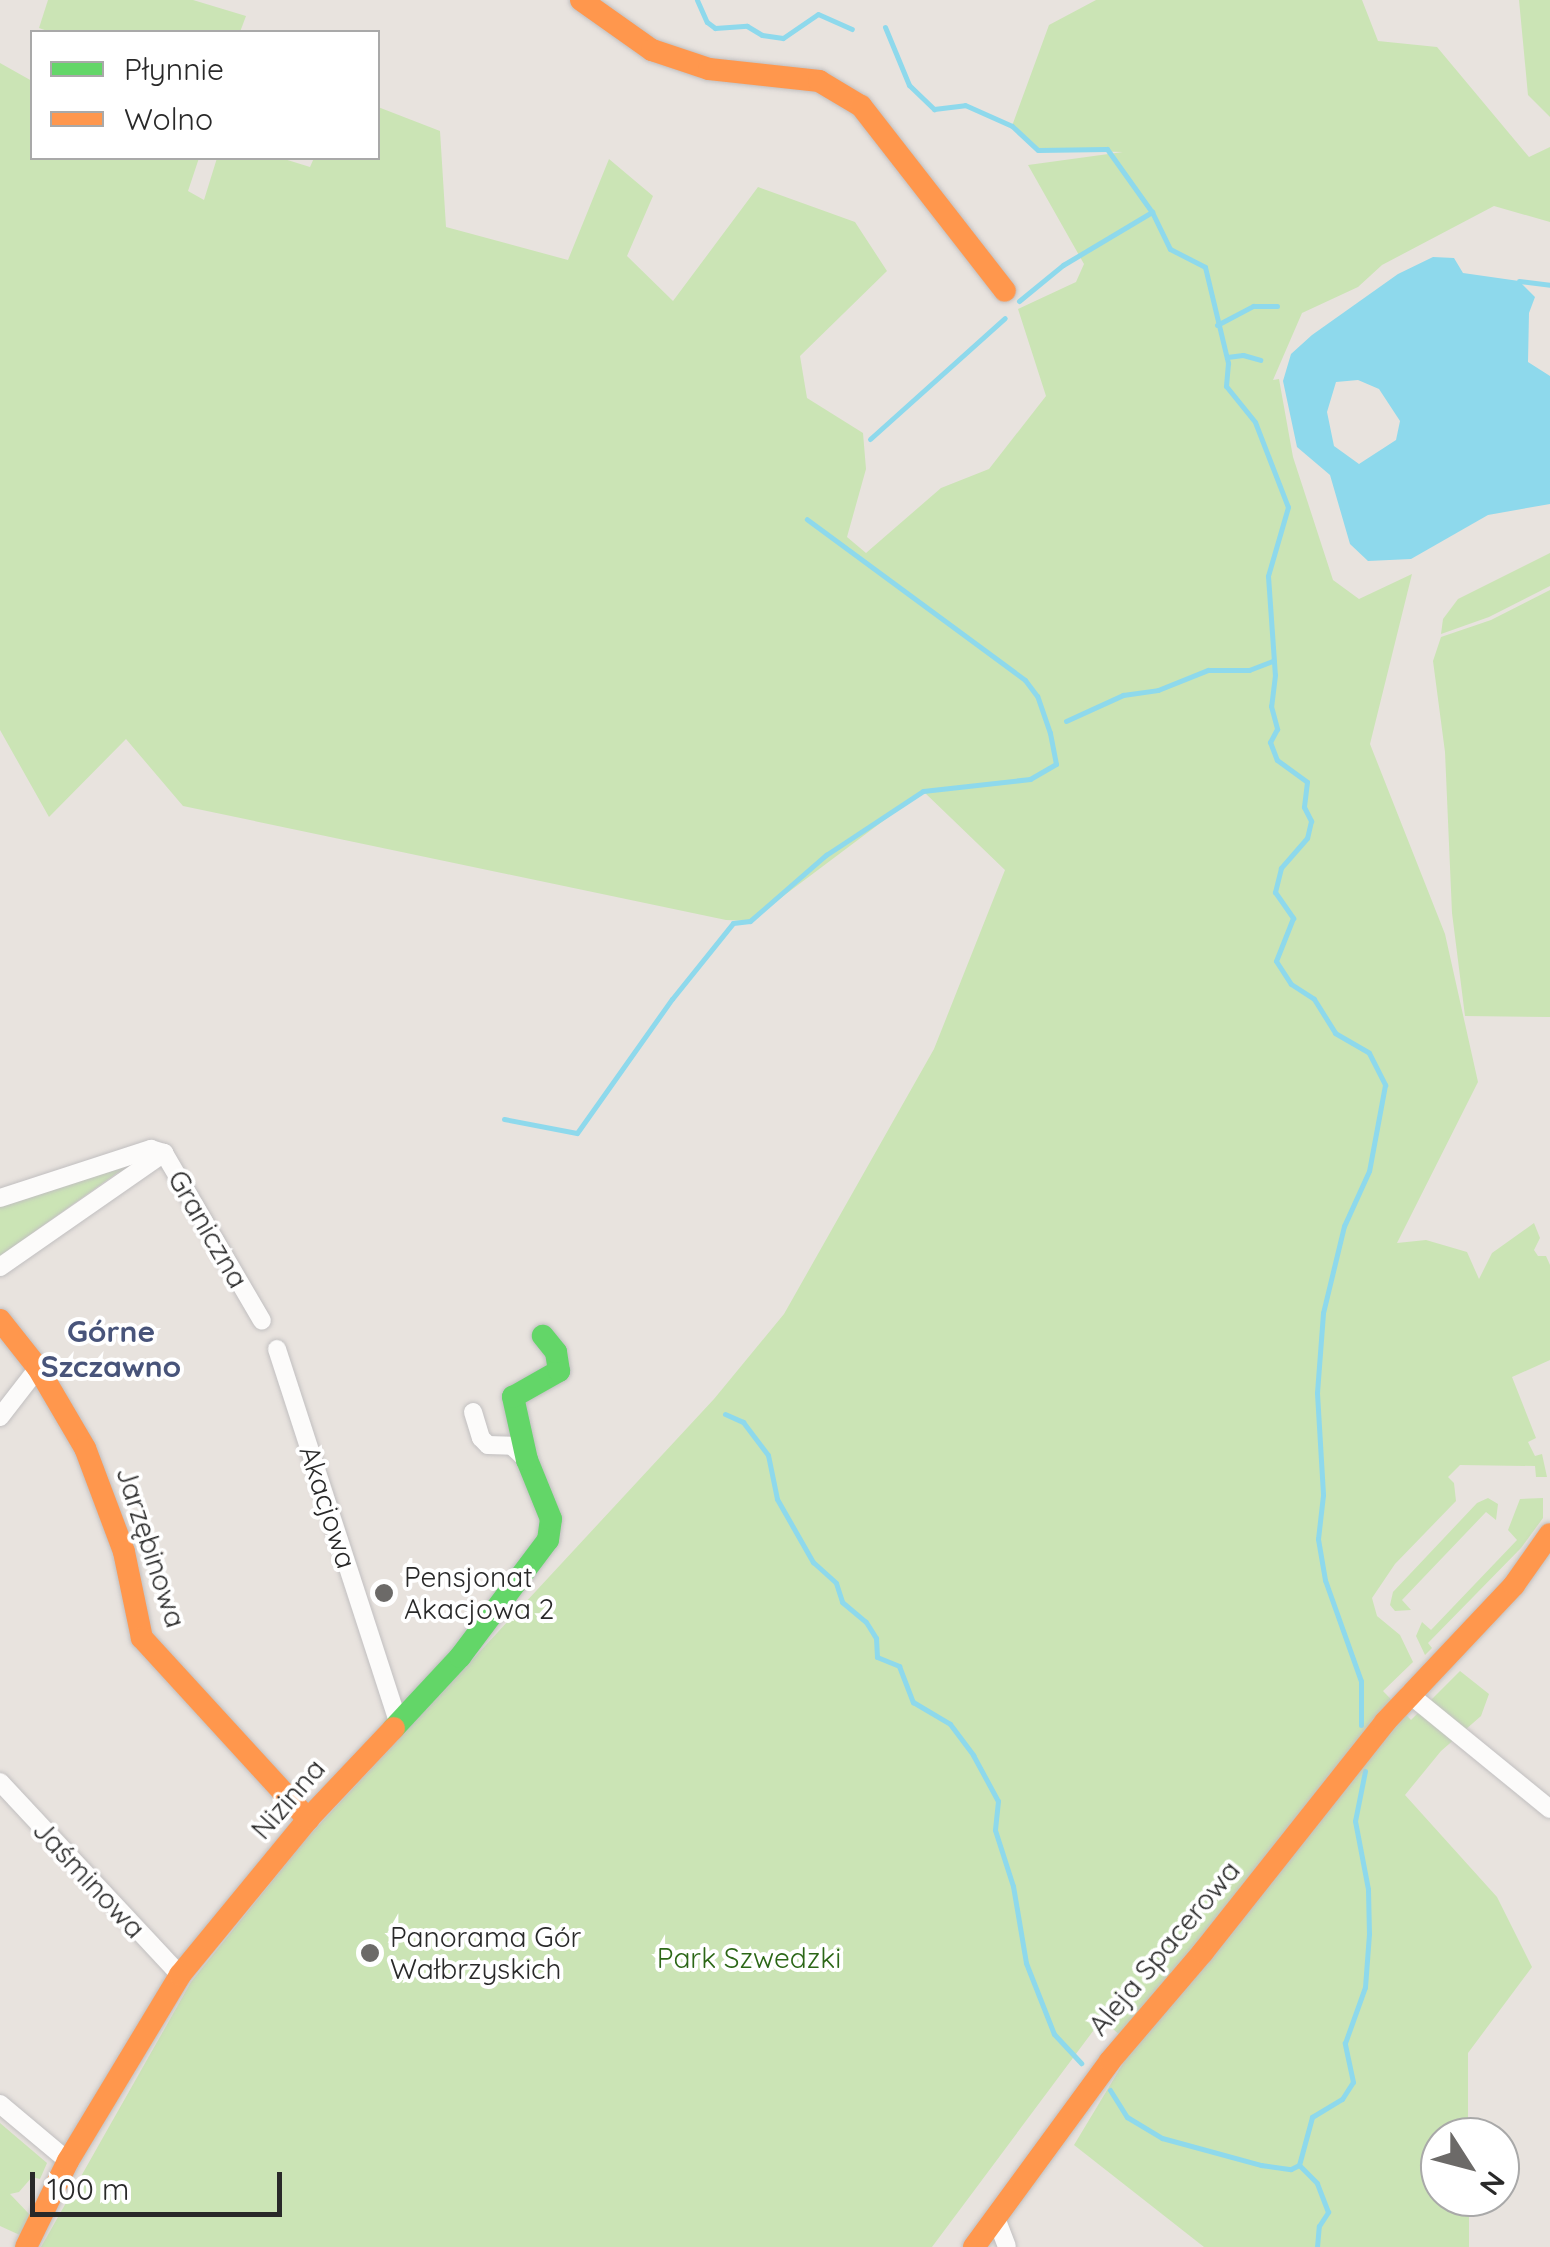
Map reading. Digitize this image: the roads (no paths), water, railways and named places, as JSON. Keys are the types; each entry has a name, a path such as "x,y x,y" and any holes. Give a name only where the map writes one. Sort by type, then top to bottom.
{"street":[{"path":"580,0 652,50 710,68 819,81 861,106 1004,290"},
{"path":"0,1198 151,1149 164,1153"},
{"name":"Graniczna","path":"0,1267 164,1153 262,1321"},
{"name":"Jarzębinowa","path":"0,1320 38,1368 86,1448 124,1552 142,1638 308,1819"},
{"name":"Nizinna","path":"26,2247 68,2161 180,1974 308,1819 460,1656 548,1540 551,1519 527,1460 513,1396 560,1371 556,1352 543,1336"},
{"name":"Akacjowa","path":"276,1349 398,1722"},
{"path":"0,1417 38,1368"},
{"path":"473,1412 481,1438 488,1444 512,1446 527,1460"},
{"name":"Aleja Spacerowa","path":"974,2247 1110,2061 1203,1952 1409,1694 1514,1585 1550,1534"},
{"path":"1409,1694 1550,1809"},
{"name":"Jaśminowa","path":"0,1782 180,1974"},
{"path":"0,2104 68,2161"},
{"path":"996,2218 1007,2247"}],"water":[{"path":"1433,257 1454,258 1463,273 1519,281 1535,297 1529,313 1528,362 1550,376 1550,504 1488,515 1411,559 1368,561 1350,544 1330,475 1297,447 1283,381 1291,354 1398,274","holes":["1358,380 1379,389 1400,421 1396,440 1359,464 1334,446 1327,412 1336,382"]}],"waterway":[{"path":"697,0 707,22 715,28 747,26 762,35 783,38 818,14 852,29"},
{"path":"885,27 909,85 934,109 965,105 1012,126 1038,150 1107,149 1152,212 1170,249 1205,267 1228,363 1226,386 1255,422 1288,507 1268,576 1275,675 1271,706 1277,729 1270,742 1277,760 1307,782 1304,807 1311,821 1307,838 1281,868 1275,892 1293,918 1276,961 1291,984 1314,999 1335,1033 1369,1053 1385,1085 1369,1171 1344,1226 1323,1313 1317,1393 1323,1495 1318,1539 1325,1580 1361,1681 1361,1725"},
{"path":"1019,301 1063,265 1152,212"},
{"path":"1519,281 1550,285"},
{"path":"1217,325 1253,306 1277,306"},
{"path":"870,439 1005,318"},
{"path":"1227,357 1243,355 1260,360"},
{"path":"504,1119 577,1133 672,999 733,923 750,921 826,855 923,791 1030,779 1056,764 1037,696 1025,680 807,519"},
{"path":"1066,721 1123,695 1158,690 1208,670 1249,670 1273,661"},
{"path":"725,1414 743,1422 768,1455 777,1499 813,1562 836,1583 842,1602 866,1622 876,1638 877,1657 899,1666 913,1702 950,1724 973,1755 998,1801 995,1830 1013,1886 1026,1963 1054,2034 1081,2063"},
{"path":"1317,2247 1319,2226 1328,2212 1317,2183 1299,2165 1312,2117 1342,2099 1353,2082 1345,2043 1365,1987 1369,1934 1368,1889 1355,1821 1365,1771"},
{"path":"1110,2090 1127,2117 1162,2138 1261,2165 1291,2169 1299,2165"}],"place":[{"name":"Pensjonat Akacjowa 2","path":"384,1593"},
{"name":"Panorama Gór Wałbrzyskich","path":"370,1953"}],"district":[{"name":"Górne Szczawno","path":"111,1348"}],"park label":[{"name":"Park Szwedzki","path":"749,1958"}]}
